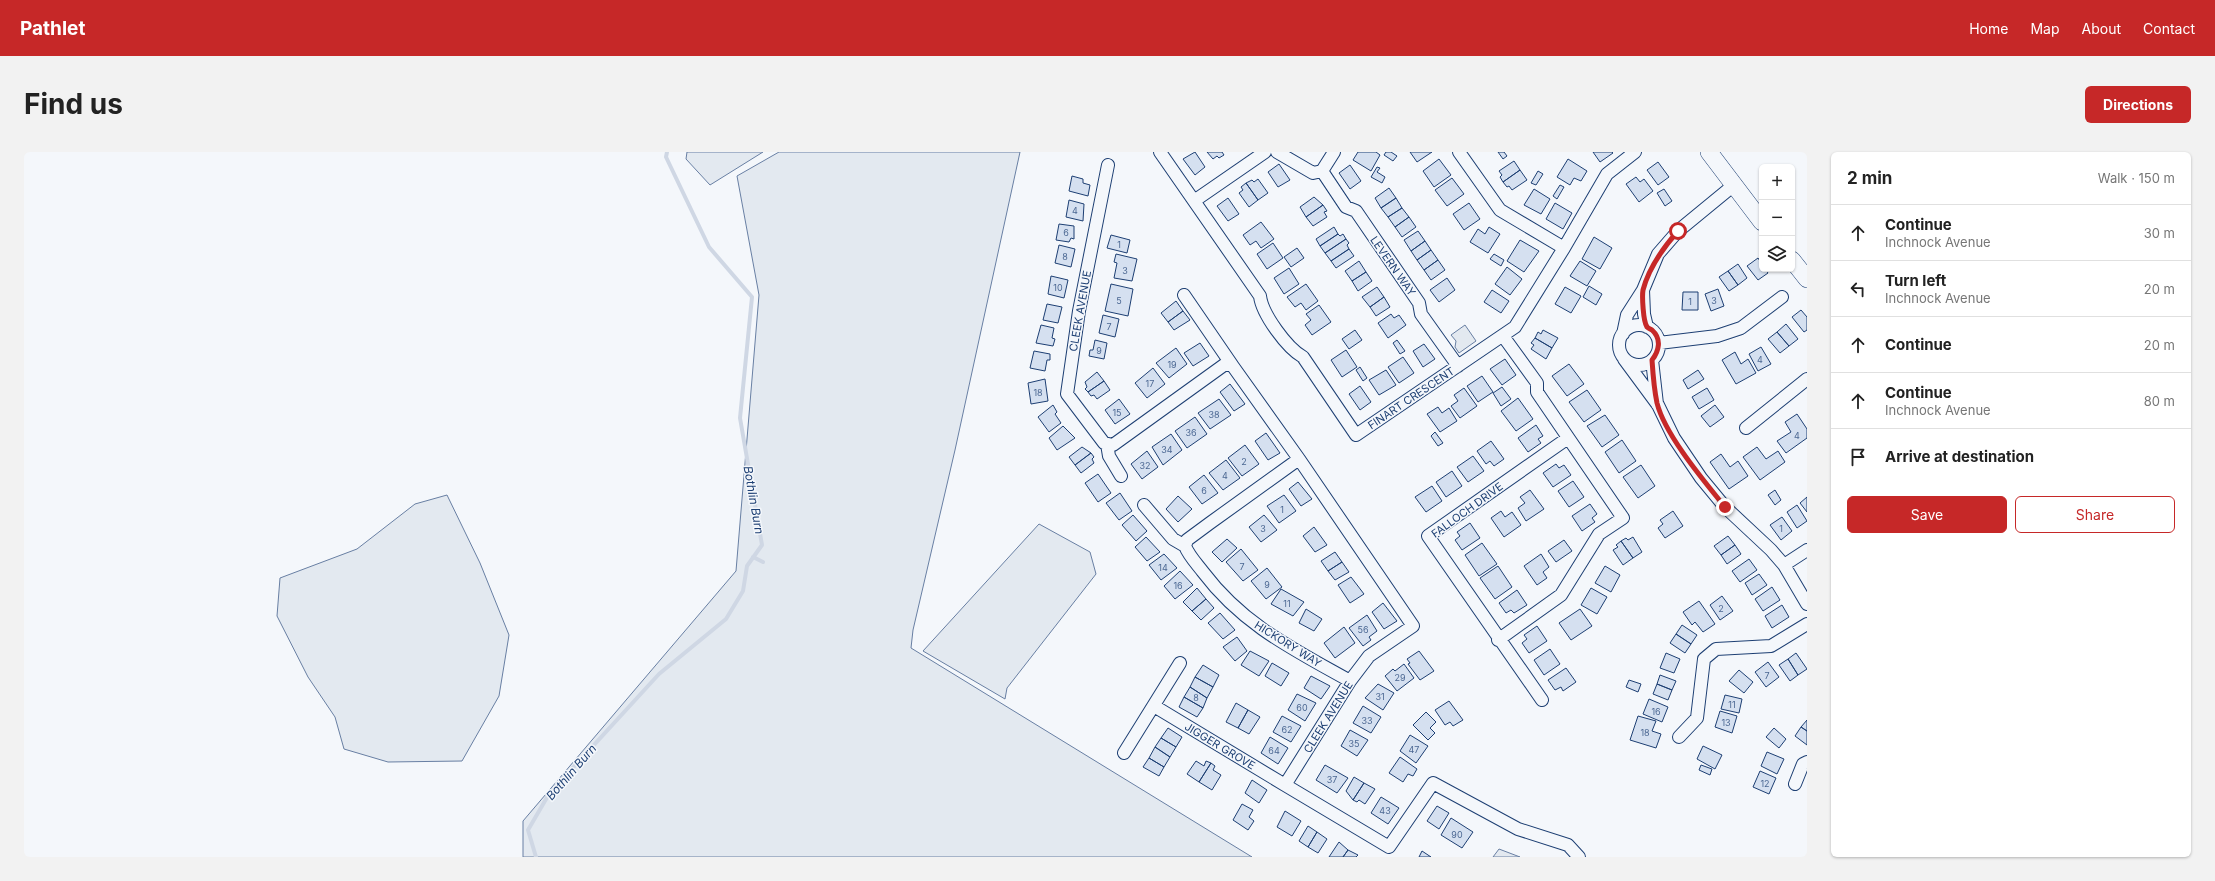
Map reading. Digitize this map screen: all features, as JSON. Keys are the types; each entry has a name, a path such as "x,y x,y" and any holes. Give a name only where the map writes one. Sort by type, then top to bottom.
{"main road":[{"path":"1709,152 1759,218"},
{"path":"1795,264 1807,279"}],"street":[{"name":"FINART CRESCENT","path":"1160,152 1260,296 1261,307 1294,352 1303,357 1356,435 1504,336 1515,327 1564,248 1607,174 1636,152"},
{"path":"1194,201 1265,152"},
{"path":"1277,152 1313,173 1322,171 1334,152"},
{"path":"1459,152 1500,210 1564,248"},
{"name":"CLEEK AVENUE","path":"1108,165 1079,311 1067,394 1104,443 1107,444 1110,456 1121,476"},
{"name":"LEVERN WAY","path":"1322,171 1346,208 1356,211 1419,303 1421,314 1458,366"},
{"path":"1623,334 1626,315 1643,290 1658,254 1678,231 1734,185"},
{"path":"1643,290 1644,314 1647,327"},
{"name":"CLEEK AVENUE","path":"1184,295 1414,626 1369,656 1350,681 1285,785"},
{"path":"1659,343 1718,336 1741,328 1782,297"},
{"path":"1624,359 1632,364 1643,364 1652,360 1657,353 1659,343 1656,335 1647,327 1634,325 1625,330 1620,339 1619,349 1624,359 1658,405 1674,438 1701,478 1725,507 1771,550 1784,565 1807,604"},
{"path":"1498,640 1561,595 1599,534 1623,518 1537,392 1537,383 1504,336"},
{"path":"1652,360 1658,405"},
{"path":"1107,444 1113,445 1224,365 1232,365"},
{"path":"1746,428 1807,379"},
{"name":"FALLOCH DRIVE","path":"1542,700 1498,640 1428,536 1568,438"},
{"path":"1186,546 1187,540 1299,459"},
{"name":"HICKORY WAY","path":"1144,505 1173,539 1186,546 1210,581 1238,611 1258,628 1350,681"},
{"path":"1784,565 1807,550"},
{"path":"1679,738 1697,718 1704,659 1716,649 1771,646 1807,624"},
{"path":"1124,753 1180,663"},
{"name":"JIGGER GROVE","path":"1154,706 1285,785"},
{"path":"1795,784 1803,764 1807,762"},
{"path":"1285,785 1389,848 1433,783 1518,829 1568,845 1579,857"}],"shaded area":[{"path":"687,152 763,152 710,185 686,159"},
{"path":"779,152 1020,152 955,450 913,630 911,648 1252,857 523,857 523,821 736,571 759,295 737,176"},
{"path":"1465,325 1476,341 1459,353 1455,347 1456,341 1451,335"},
{"path":"447,495 480,563 509,635 499,696 462,761 388,762 344,749 335,717 308,677 277,616 280,578 357,549 415,504"},
{"path":"1039,524 1090,552 1096,574 1007,688 1005,699 923,651"},
{"path":"1499,849 1520,857 1493,857"}],"building":[{"path":"1195,152 1205,167 1195,175 1183,159"},
{"path":"1207,152 1222,152 1224,155 1219,158 1217,156 1213,159"},
{"path":"1358,152 1376,152 1380,155 1371,171 1353,160"},
{"path":"1386,152 1391,152 1397,156 1393,161 1384,155"},
{"path":"1410,152 1432,152 1417,162"},
{"path":"1498,152 1504,152 1507,156 1503,159"},
{"path":"1593,152 1612,152 1613,153 1600,162"},
{"path":"1439,159 1451,175 1434,187 1423,171"},
{"path":"1568,159 1587,171 1581,181 1574,178 1570,185 1557,177"},
{"path":"1514,161 1520,170 1503,182 1500,177 1502,175 1499,171"},
{"path":"1658,162 1669,177 1658,185 1647,170"},
{"path":"1279,164 1290,180 1278,187 1268,172"},
{"path":"1350,165 1361,181 1350,189 1339,173"},
{"path":"1377,167 1380,168 1377,172 1385,177 1382,183 1371,177"},
{"path":"1520,170 1527,180 1512,190 1503,182"},
{"path":"1538,171 1543,174 1536,185 1531,183"},
{"path":"1072,176 1083,179 1083,183 1090,185 1088,196 1069,191"},
{"path":"1636,177 1640,182 1644,179 1653,191 1639,202 1626,184"},
{"path":"1452,178 1464,194 1447,206 1435,190"},
{"path":"1258,179 1268,193 1258,200 1246,183 1252,180 1254,182"},
{"path":"1246,183 1258,200 1249,207 1239,193 1243,190 1241,187"},
{"path":"1560,185 1564,187 1557,199 1553,196"},
{"path":"1389,188 1396,198 1381,208 1375,198"},
{"path":"1534,189 1550,199 1541,214 1524,205"},
{"path":"1664,189 1672,201 1665,206 1657,193"},
{"path":"1314,197 1323,205 1306,217 1300,207"},
{"path":"1228,198 1239,214 1228,221 1217,206"},
{"path":"1396,198 1402,208 1388,217 1381,208"},
{"path":"1069,200 1084,204 1083,221 1066,217"},
{"path":"1469,203 1480,219 1464,230 1453,214"},
{"path":"1555,203 1572,213 1563,229 1546,219"},
{"path":"1323,205 1327,211 1324,212 1327,217 1313,226 1306,217"},
{"path":"1402,208 1409,217 1395,227 1388,217"},
{"path":"1409,217 1416,227 1402,237 1395,227"},
{"path":"1261,222 1274,239 1261,248 1256,241 1250,245 1243,235"},
{"path":"1059,224 1074,226 1074,239 1071,238 1069,242 1056,240"},
{"path":"1334,227 1338,234 1320,246 1316,239"},
{"path":"1489,227 1500,234 1488,253 1470,242 1478,229 1485,234"},
{"path":"1418,231 1425,241 1411,251 1404,240"},
{"path":"1338,234 1340,236 1343,234 1346,239 1325,253 1320,246"},
{"path":"1111,235 1130,240 1127,253 1107,248"},
{"path":"1594,237 1612,248 1600,269 1582,259"},
{"path":"1346,239 1349,243 1347,245 1349,249 1331,261 1325,253"},
{"path":"1520,240 1539,251 1524,272 1507,261"},
{"path":"1425,241 1431,250 1417,260 1411,251"},
{"path":"1273,243 1283,258 1267,269 1257,254"},
{"path":"1059,245 1075,249 1071,267 1055,263"},
{"path":"1297,248 1304,258 1291,267 1284,257"},
{"path":"1349,249 1354,256 1336,268 1331,261"},
{"path":"1431,250 1438,260 1424,270 1417,260"},
{"path":"1116,254 1137,259 1132,281 1114,278 1117,263 1114,262"},
{"path":"1494,254 1504,260 1501,266 1490,259"},
{"path":"1758,258 1759,272 1768,273 1758,280 1747,266"},
{"path":"1438,260 1445,270 1431,280 1424,270"},
{"path":"1359,261 1366,272 1352,281 1345,271"},
{"path":"1580,261 1596,271 1587,286 1570,276"},
{"path":"1738,264 1747,278 1738,285 1728,271"},
{"path":"1507,267 1522,279 1510,295 1495,284"},
{"path":"1289,268 1299,284 1284,294 1274,278"},
{"path":"1728,271 1738,285 1729,291 1719,277"},
{"path":"1366,272 1372,281 1358,291 1352,281"},
{"path":"1051,276 1068,280 1064,298 1048,294"},
{"path":"1447,278 1455,290 1439,302 1430,290"},
{"path":"1111,284 1133,289 1128,316 1105,311"},
{"path":"1306,284 1318,301 1306,310 1301,303 1295,307 1287,297"},
{"path":"1589,286 1602,294 1596,305 1583,297"},
{"path":"1377,287 1384,297 1370,307 1362,297"},
{"path":"1565,287 1581,296 1571,313 1555,304"},
{"path":"1718,289 1724,306 1711,311 1705,294"},
{"path":"1492,290 1509,301 1501,313 1484,302"},
{"path":"1683,292 1698,292 1698,310 1682,310"},
{"path":"1384,297 1390,307 1376,316 1370,307"},
{"path":"1176,301 1183,311 1168,322 1161,313"},
{"path":"1047,304 1062,307 1058,323 1043,320"},
{"path":"1319,305 1331,322 1312,335 1305,325 1311,320 1306,314"},
{"path":"1801,310 1807,317 1807,330 1804,332 1792,317"},
{"path":"1183,311 1190,320 1174,330 1168,322"},
{"path":"1391,314 1394,318 1399,315 1406,325 1388,338 1378,323"},
{"path":"1103,315 1119,319 1115,337 1099,333"},
{"path":"1786,324 1798,339 1789,346 1777,332"},
{"path":"1041,325 1054,328 1052,338 1055,339 1053,346 1036,343"},
{"path":"1355,330 1362,340 1349,349 1342,339"},
{"path":"1543,330 1558,338 1552,348 1535,338 1538,332 1541,334"},
{"path":"1777,332 1789,346 1780,353 1768,339"},
{"path":"1535,338 1552,348 1546,359 1531,349 1534,345 1531,343"},
{"path":"1095,340 1107,343 1104,359 1089,356 1090,350 1093,350"},
{"path":"1397,340 1405,351 1400,354 1393,343"},
{"path":"1200,343 1209,356 1193,366 1184,353"},
{"path":"1424,344 1435,359 1423,367 1413,351"},
{"path":"1761,347 1771,364 1758,371 1749,354"},
{"path":"1176,348 1187,364 1169,378 1156,363"},
{"path":"1346,350 1357,367 1342,377 1331,360"},
{"path":"1034,351 1050,354 1050,360 1047,360 1045,371 1030,368"},
{"path":"1735,352 1741,364 1748,359 1756,373 1736,384 1722,360"},
{"path":"1403,357 1414,373 1399,383 1388,367"},
{"path":"1505,359 1516,375 1502,385 1490,369"},
{"path":"1569,364 1584,384 1567,396 1552,376"},
{"path":"1360,367 1367,378 1363,381 1356,370"},
{"path":"1153,368 1165,384 1147,398 1135,383"},
{"path":"1386,370 1396,385 1379,395 1369,380"},
{"path":"1698,370 1704,379 1688,389 1683,380"},
{"path":"1097,372 1104,381 1088,392 1085,389 1087,387 1085,382"},
{"path":"1482,376 1493,392 1478,402 1467,386"},
{"path":"1045,379 1048,401 1031,404 1028,383"},
{"path":"1104,381 1110,390 1097,399 1094,395 1091,396 1088,392"},
{"path":"1230,384 1245,404 1234,411 1220,392"},
{"path":"1360,386 1371,402 1360,410 1349,394"},
{"path":"1502,387 1511,399 1501,406 1493,393"},
{"path":"1464,388 1477,406 1460,418 1451,406 1458,401 1454,395"},
{"path":"1707,388 1714,400 1699,409 1692,397"},
{"path":"1587,390 1601,410 1584,422 1569,402"},
{"path":"1518,398 1533,419 1516,431 1501,411"},
{"path":"1119,399 1130,414 1115,424 1105,410"},
{"path":"1219,399 1231,415 1210,429 1198,413"},
{"path":"1053,405 1057,412 1055,414 1061,423 1049,432 1038,417"},
{"path":"1715,405 1724,417 1710,427 1701,416"},
{"path":"1438,407 1442,413 1449,408 1457,421 1440,432 1427,414"},
{"path":"1797,414 1807,429 1807,438 1786,453 1777,441 1791,432 1785,422"},
{"path":"1605,415 1619,435 1602,447 1587,426"},
{"path":"1195,417 1207,434 1187,448 1175,431"},
{"path":"1536,425 1543,436 1538,439 1541,443 1528,452 1518,438"},
{"path":"1063,426 1075,438 1057,450 1049,438"},
{"path":"1435,432 1443,443 1438,446 1431,436"},
{"path":"1266,433 1280,453 1268,460 1255,441"},
{"path":"1171,434 1182,450 1163,465 1152,447"},
{"path":"1622,440 1636,461 1619,473 1605,452"},
{"path":"1491,441 1504,459 1494,466 1490,461 1486,464 1477,451"},
{"path":"1245,445 1259,464 1242,476 1228,458"},
{"path":"1082,447 1091,453 1075,465 1069,457"},
{"path":"1757,447 1766,459 1778,451 1785,462 1760,480 1743,457"},
{"path":"1147,451 1158,467 1142,479 1131,464"},
{"path":"1091,453 1094,457 1092,459 1094,463 1081,473 1075,465"},
{"path":"1721,454 1730,467 1738,461 1748,476 1729,489 1710,462"},
{"path":"1473,456 1484,471 1468,482 1457,467"},
{"path":"1226,460 1240,478 1223,490 1209,473"},
{"path":"1556,464 1559,468 1564,465 1571,475 1553,487 1543,473"},
{"path":"1641,465 1655,486 1638,498 1623,477"},
{"path":"1452,471 1462,486 1446,497 1436,482"},
{"path":"1098,474 1111,493 1098,502 1085,483"},
{"path":"1204,475 1218,493 1202,504 1189,487"},
{"path":"1573,481 1584,497 1569,507 1558,491"},
{"path":"1298,482 1312,499 1301,506 1289,489"},
{"path":"1432,486 1442,501 1426,512 1415,497"},
{"path":"1530,490 1544,509 1526,521 1518,508 1525,503 1520,497"},
{"path":"1775,490 1781,500 1775,505 1768,495"},
{"path":"1120,493 1132,511 1119,520 1106,503"},
{"path":"1284,495 1296,511 1279,523 1267,506"},
{"path":"1178,496 1192,509 1178,522 1166,509"},
{"path":"1807,497 1807,512 1800,503"},
{"path":"1590,504 1597,514 1592,518 1595,522 1582,531 1572,516"},
{"path":"1797,505 1807,521 1797,528 1787,512"},
{"path":"1501,511 1505,517 1512,512 1521,525 1504,537 1491,518"},
{"path":"1673,511 1683,526 1665,538 1658,528 1663,524 1660,520"},
{"path":"1133,515 1147,531 1136,541 1122,525"},
{"path":"1264,515 1277,530 1261,542 1249,527"},
{"path":"1782,517 1792,531 1781,540 1770,525"},
{"path":"1470,523 1480,538 1462,550 1455,540 1460,536 1457,532"},
{"path":"1314,527 1327,545 1315,552 1303,536"},
{"path":"1728,536 1735,545 1721,555 1714,546"},
{"path":"1146,537 1160,552 1147,561 1135,547"},
{"path":"1633,537 1642,552 1633,558 1621,541 1626,538 1628,540"},
{"path":"1227,539 1237,548 1222,562 1212,552"},
{"path":"1564,540 1572,551 1556,562 1548,551"},
{"path":"1621,541 1633,558 1623,565 1613,550 1618,547 1616,545"},
{"path":"1482,543 1497,564 1479,576 1465,555"},
{"path":"1735,545 1741,554 1727,564 1721,555"},
{"path":"1241,549 1258,570 1243,581 1226,562"},
{"path":"1335,552 1342,562 1328,571 1321,561"},
{"path":"1164,554 1177,568 1161,580 1149,565"},
{"path":"1541,554 1549,567 1543,572 1547,578 1537,585 1524,566"},
{"path":"1749,559 1757,570 1740,582 1732,571"},
{"path":"1342,562 1349,572 1335,580 1328,571"},
{"path":"1498,566 1512,587 1495,599 1480,578"},
{"path":"1605,566 1620,575 1611,592 1595,583"},
{"path":"1267,568 1282,587 1266,599 1251,581"},
{"path":"1180,571 1193,585 1175,599 1164,586"},
{"path":"1759,574 1767,585 1752,595 1745,583"},
{"path":"1351,577 1364,594 1350,603 1338,585"},
{"path":"1772,587 1780,600 1763,611 1755,599"},
{"path":"1197,588 1206,599 1192,611 1183,602"},
{"path":"1591,588 1607,597 1597,614 1581,605"},
{"path":"1281,589 1304,602 1293,616 1271,604"},
{"path":"1517,590 1527,605 1514,613 1511,610 1506,613 1499,603"},
{"path":"1722,596 1733,611 1720,620 1710,605"},
{"path":"1206,599 1214,608 1201,620 1192,611"},
{"path":"1699,601 1715,624 1703,632 1695,622 1692,625 1683,612"},
{"path":"1383,603 1397,621 1384,629 1372,612"},
{"path":"1782,605 1789,617 1772,628 1765,616"},
{"path":"1306,609 1322,619 1314,631 1299,623"},
{"path":"1580,609 1592,626 1571,640 1559,623"},
{"path":"1220,613 1235,630 1223,639 1208,623"},
{"path":"1367,615 1377,631 1369,637 1371,640 1363,646 1349,628"},
{"path":"1682,625 1697,635 1691,644 1676,634"},
{"path":"1537,626 1547,641 1529,653 1522,643 1527,639 1524,635"},
{"path":"1344,627 1355,643 1335,658 1324,643"},
{"path":"1676,634 1691,644 1685,653 1670,643"},
{"path":"1237,637 1247,651 1235,661 1223,647"},
{"path":"1550,649 1560,664 1544,675 1534,660"},
{"path":"1250,651 1269,661 1259,676 1241,665"},
{"path":"1419,651 1434,671 1420,680 1408,664 1410,663 1407,659"},
{"path":"1666,653 1680,659 1674,673 1660,668"},
{"path":"1796,653 1807,669 1798,675 1788,659"},
{"path":"1788,659 1798,675 1790,681 1779,665"},
{"path":"1768,662 1779,677 1766,687 1755,672"},
{"path":"1272,663 1289,673 1281,686 1265,676"},
{"path":"1404,664 1414,678 1397,691 1385,676 1393,669 1395,671"},
{"path":"1203,665 1219,675 1213,687 1195,677"},
{"path":"1566,668 1576,682 1563,691 1561,687 1555,690 1548,680"},
{"path":"1739,670 1753,682 1744,693 1729,681"},
{"path":"1660,675 1676,681 1672,690 1657,684"},
{"path":"1311,676 1330,686 1321,699 1304,688"},
{"path":"1195,677 1213,687 1207,698 1190,687"},
{"path":"1629,680 1641,684 1638,692 1626,687"},
{"path":"1378,684 1394,693 1383,710 1365,698"},
{"path":"1657,684 1672,690 1668,700 1653,694"},
{"path":"1190,687 1207,698 1203,708 1184,697"},
{"path":"1297,694 1316,703 1305,721 1288,710"},
{"path":"1725,695 1742,699 1739,713 1721,709"},
{"path":"1184,697 1203,708 1197,717 1179,707"},
{"path":"1649,699 1668,707 1662,722 1643,714"},
{"path":"1449,701 1463,720 1453,726 1450,722 1445,725 1435,710"},
{"path":"1236,703 1248,710 1238,728 1226,722"},
{"path":"1363,706 1381,717 1371,733 1353,723"},
{"path":"1248,710 1260,717 1249,734 1238,728"},
{"path":"1720,711 1737,716 1732,733 1715,727"},
{"path":"1426,712 1436,722 1430,728 1435,733 1428,740 1413,725"},
{"path":"1282,716 1301,726 1291,742 1273,732"},
{"path":"1638,716 1656,721 1652,731 1661,734 1656,748 1630,740"},
{"path":"1807,720 1807,731 1801,727"},
{"path":"1801,727 1807,731 1807,745 1795,736"},
{"path":"1168,728 1182,737 1176,747 1161,738"},
{"path":"1774,728 1786,739 1779,748 1766,737"},
{"path":"1350,730 1368,740 1357,756 1341,746"},
{"path":"1410,735 1428,746 1416,763 1400,751"},
{"path":"1270,737 1288,748 1278,764 1261,753"},
{"path":"1161,738 1176,747 1170,757 1155,747"},
{"path":"1703,746 1722,755 1715,769 1697,759"},
{"path":"1155,747 1170,757 1164,767 1149,758"},
{"path":"1767,752 1784,759 1777,774 1761,766"},
{"path":"1400,757 1417,769 1413,776 1408,774 1403,782 1389,773"},
{"path":"1149,758 1164,767 1159,776 1143,767"},
{"path":"1196,761 1204,766 1206,761 1211,763 1199,782 1187,774"},
{"path":"1211,763 1215,766 1213,770 1221,775 1212,790 1199,782"},
{"path":"1325,765 1348,778 1337,793 1316,780"},
{"path":"1701,765 1712,769 1710,775 1699,770"},
{"path":"1760,771 1776,778 1769,794 1753,787"},
{"path":"1354,777 1364,783 1353,800 1346,791"},
{"path":"1252,780 1267,790 1259,803 1245,793"},
{"path":"1364,783 1375,789 1365,804 1359,800 1357,802 1353,800"},
{"path":"1381,797 1399,808 1388,824 1371,813"},
{"path":"1242,804 1253,810 1249,817 1254,821 1248,830 1233,820"},
{"path":"1437,806 1449,813 1439,829 1427,821"},
{"path":"1285,811 1301,821 1292,836 1277,827"},
{"path":"1451,818 1473,832 1462,848 1441,835"},
{"path":"1308,826 1317,832 1308,847 1299,841"},
{"path":"1317,832 1327,839 1318,853 1308,847"},
{"path":"1339,842 1348,850 1343,857 1329,857"},
{"path":"1348,850 1358,855 1356,857 1343,857"},
{"path":"1422,851 1431,857 1419,857"}],"waterway":[{"name":"Bothlin Burn","path":"536,857 528,830 549,794 659,674 726,619 743,591 747,566 762,545 740,418 752,297 709,247 666,157 667,152"},
{"path":"753,557 763,562"}],"route":[{"path":"1678,231 1658,254 1643,290 1644,314 1647,327 1656,335 1659,343 1657,353 1652,360 1655,388 1658,405 1674,438 1701,478 1725,507"}]}
